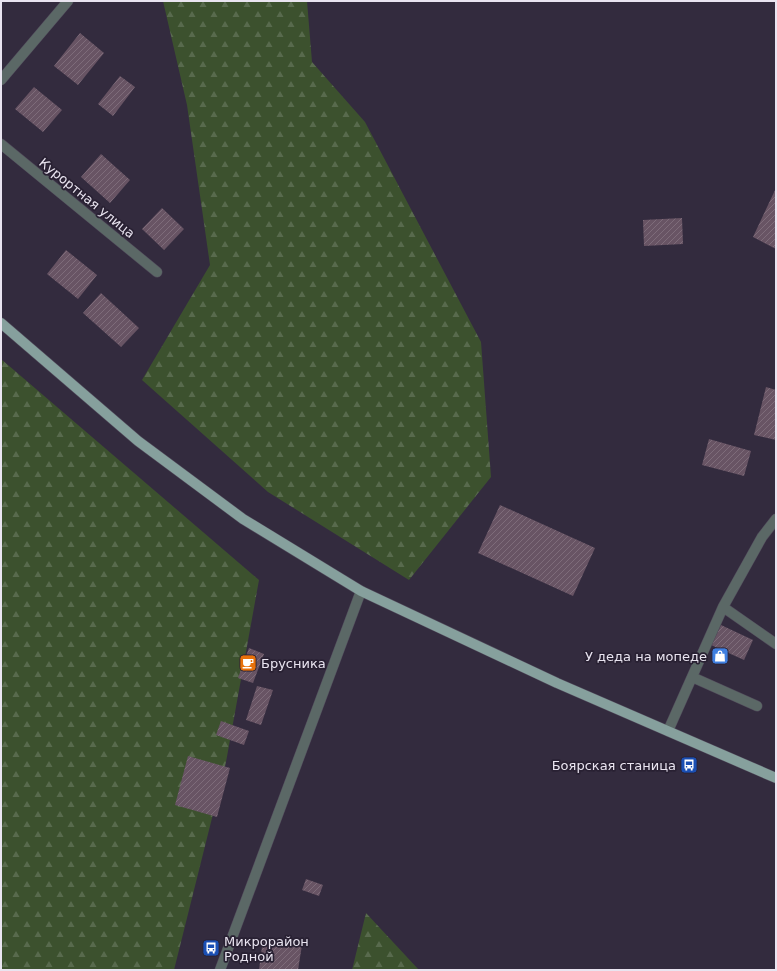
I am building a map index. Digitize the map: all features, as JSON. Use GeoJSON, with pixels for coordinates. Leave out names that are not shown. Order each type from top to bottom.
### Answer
{"type":"FeatureCollection","features":[{"type":"Feature","properties":{"kind":"main road"},"geometry":{"type":"LineString","coordinates":[[1,324],[138,441],[243,519],[361,591],[557,683],[776,778]]}},
{"type":"Feature","properties":{"kind":"street"},"geometry":{"type":"LineString","coordinates":[[1,80],[68,1]]}},
{"type":"Feature","properties":{"kind":"street","name":"Курортная улица"},"geometry":{"type":"LineString","coordinates":[[1,144],[157,272]]}},
{"type":"Feature","properties":{"kind":"street"},"geometry":{"type":"LineString","coordinates":[[668,731],[723,607],[762,538],[776,519]]}},
{"type":"Feature","properties":{"kind":"street"},"geometry":{"type":"LineString","coordinates":[[220,970],[361,591]]}},
{"type":"Feature","properties":{"kind":"street"},"geometry":{"type":"LineString","coordinates":[[723,607],[776,644]]}},
{"type":"Feature","properties":{"kind":"street"},"geometry":{"type":"LineString","coordinates":[[692,677],[757,706]]}},
{"type":"Feature","properties":{"kind":"street"},"geometry":{"type":"LineString","coordinates":[[217,970],[225,954]]}},
{"type":"Feature","properties":{"kind":"green space"},"geometry":{"type":"Polygon","coordinates":[[[163,1],[307,1],[312,62],[365,122],[481,342],[491,477],[409,580],[268,492],[142,380],[210,265],[187,105],[163,1]]]}},
{"type":"Feature","properties":{"kind":"green space"},"geometry":{"type":"Polygon","coordinates":[[[1,359],[259,580],[226,762],[174,970],[1,970],[1,359]]]}},
{"type":"Feature","properties":{"kind":"green space"},"geometry":{"type":"Polygon","coordinates":[[[366,913],[419,970],[352,970],[366,913]]]}},
{"type":"Feature","properties":{"kind":"building"},"geometry":{"type":"Polygon","coordinates":[[[80,33],[104,53],[78,85],[54,66],[80,33]]]}},
{"type":"Feature","properties":{"kind":"building"},"geometry":{"type":"Polygon","coordinates":[[[120,76],[135,87],[113,116],[98,104],[120,76]]]}},
{"type":"Feature","properties":{"kind":"building"},"geometry":{"type":"Polygon","coordinates":[[[34,87],[62,110],[43,132],[15,109],[34,87]]]}},
{"type":"Feature","properties":{"kind":"building"},"geometry":{"type":"Polygon","coordinates":[[[101,154],[130,180],[110,203],[81,177],[101,154]]]}},
{"type":"Feature","properties":{"kind":"building"},"geometry":{"type":"Polygon","coordinates":[[[776,188],[776,249],[753,237],[776,188]]]}},
{"type":"Feature","properties":{"kind":"building"},"geometry":{"type":"Polygon","coordinates":[[[162,208],[184,229],[164,250],[142,229],[162,208]]]}},
{"type":"Feature","properties":{"kind":"building"},"geometry":{"type":"Polygon","coordinates":[[[682,218],[683,244],[644,246],[643,220],[682,218]]]}},
{"type":"Feature","properties":{"kind":"building"},"geometry":{"type":"Polygon","coordinates":[[[66,250],[97,275],[78,299],[47,274],[66,250]]]}},
{"type":"Feature","properties":{"kind":"building"},"geometry":{"type":"Polygon","coordinates":[[[101,293],[139,328],[121,347],[83,313],[101,293]]]}},
{"type":"Feature","properties":{"kind":"building"},"geometry":{"type":"Polygon","coordinates":[[[766,387],[776,390],[776,440],[754,435],[766,387]]]}},
{"type":"Feature","properties":{"kind":"building"},"geometry":{"type":"Polygon","coordinates":[[[709,439],[751,451],[744,476],[702,465],[709,439]]]}},
{"type":"Feature","properties":{"kind":"building"},"geometry":{"type":"Polygon","coordinates":[[[500,505],[595,548],[573,596],[478,553],[500,505]]]}},
{"type":"Feature","properties":{"kind":"building"},"geometry":{"type":"Polygon","coordinates":[[[721,625],[753,640],[744,660],[711,645],[721,625]]]}},
{"type":"Feature","properties":{"kind":"building"},"geometry":{"type":"Polygon","coordinates":[[[249,648],[264,654],[253,683],[238,678],[249,648]]]}},
{"type":"Feature","properties":{"kind":"building"},"geometry":{"type":"Polygon","coordinates":[[[257,686],[273,690],[261,725],[246,720],[257,686]]]}},
{"type":"Feature","properties":{"kind":"building"},"geometry":{"type":"Polygon","coordinates":[[[221,721],[249,731],[244,745],[216,735],[221,721]]]}},
{"type":"Feature","properties":{"kind":"building"},"geometry":{"type":"Polygon","coordinates":[[[188,756],[230,768],[217,817],[175,805],[188,756]]]}},
{"type":"Feature","properties":{"kind":"building"},"geometry":{"type":"Polygon","coordinates":[[[306,879],[323,885],[319,896],[302,890],[306,879]]]}},
{"type":"Feature","properties":{"kind":"building"},"geometry":{"type":"Polygon","coordinates":[[[263,939],[302,945],[298,970],[259,970],[263,939]]]}},
{"type":"Feature","properties":{"kind":"place","name":"У деда на мопеде"},"geometry":{"type":"Point","coordinates":[720,656]}},
{"type":"Feature","properties":{"kind":"place","name":"Брусника"},"geometry":{"type":"Point","coordinates":[248,663]}},
{"type":"Feature","properties":{"kind":"place","name":"Боярская станица"},"geometry":{"type":"Point","coordinates":[689,765]}},
{"type":"Feature","properties":{"kind":"place","name":"Микрорайон Родной"},"geometry":{"type":"Point","coordinates":[211,948]}}]}
